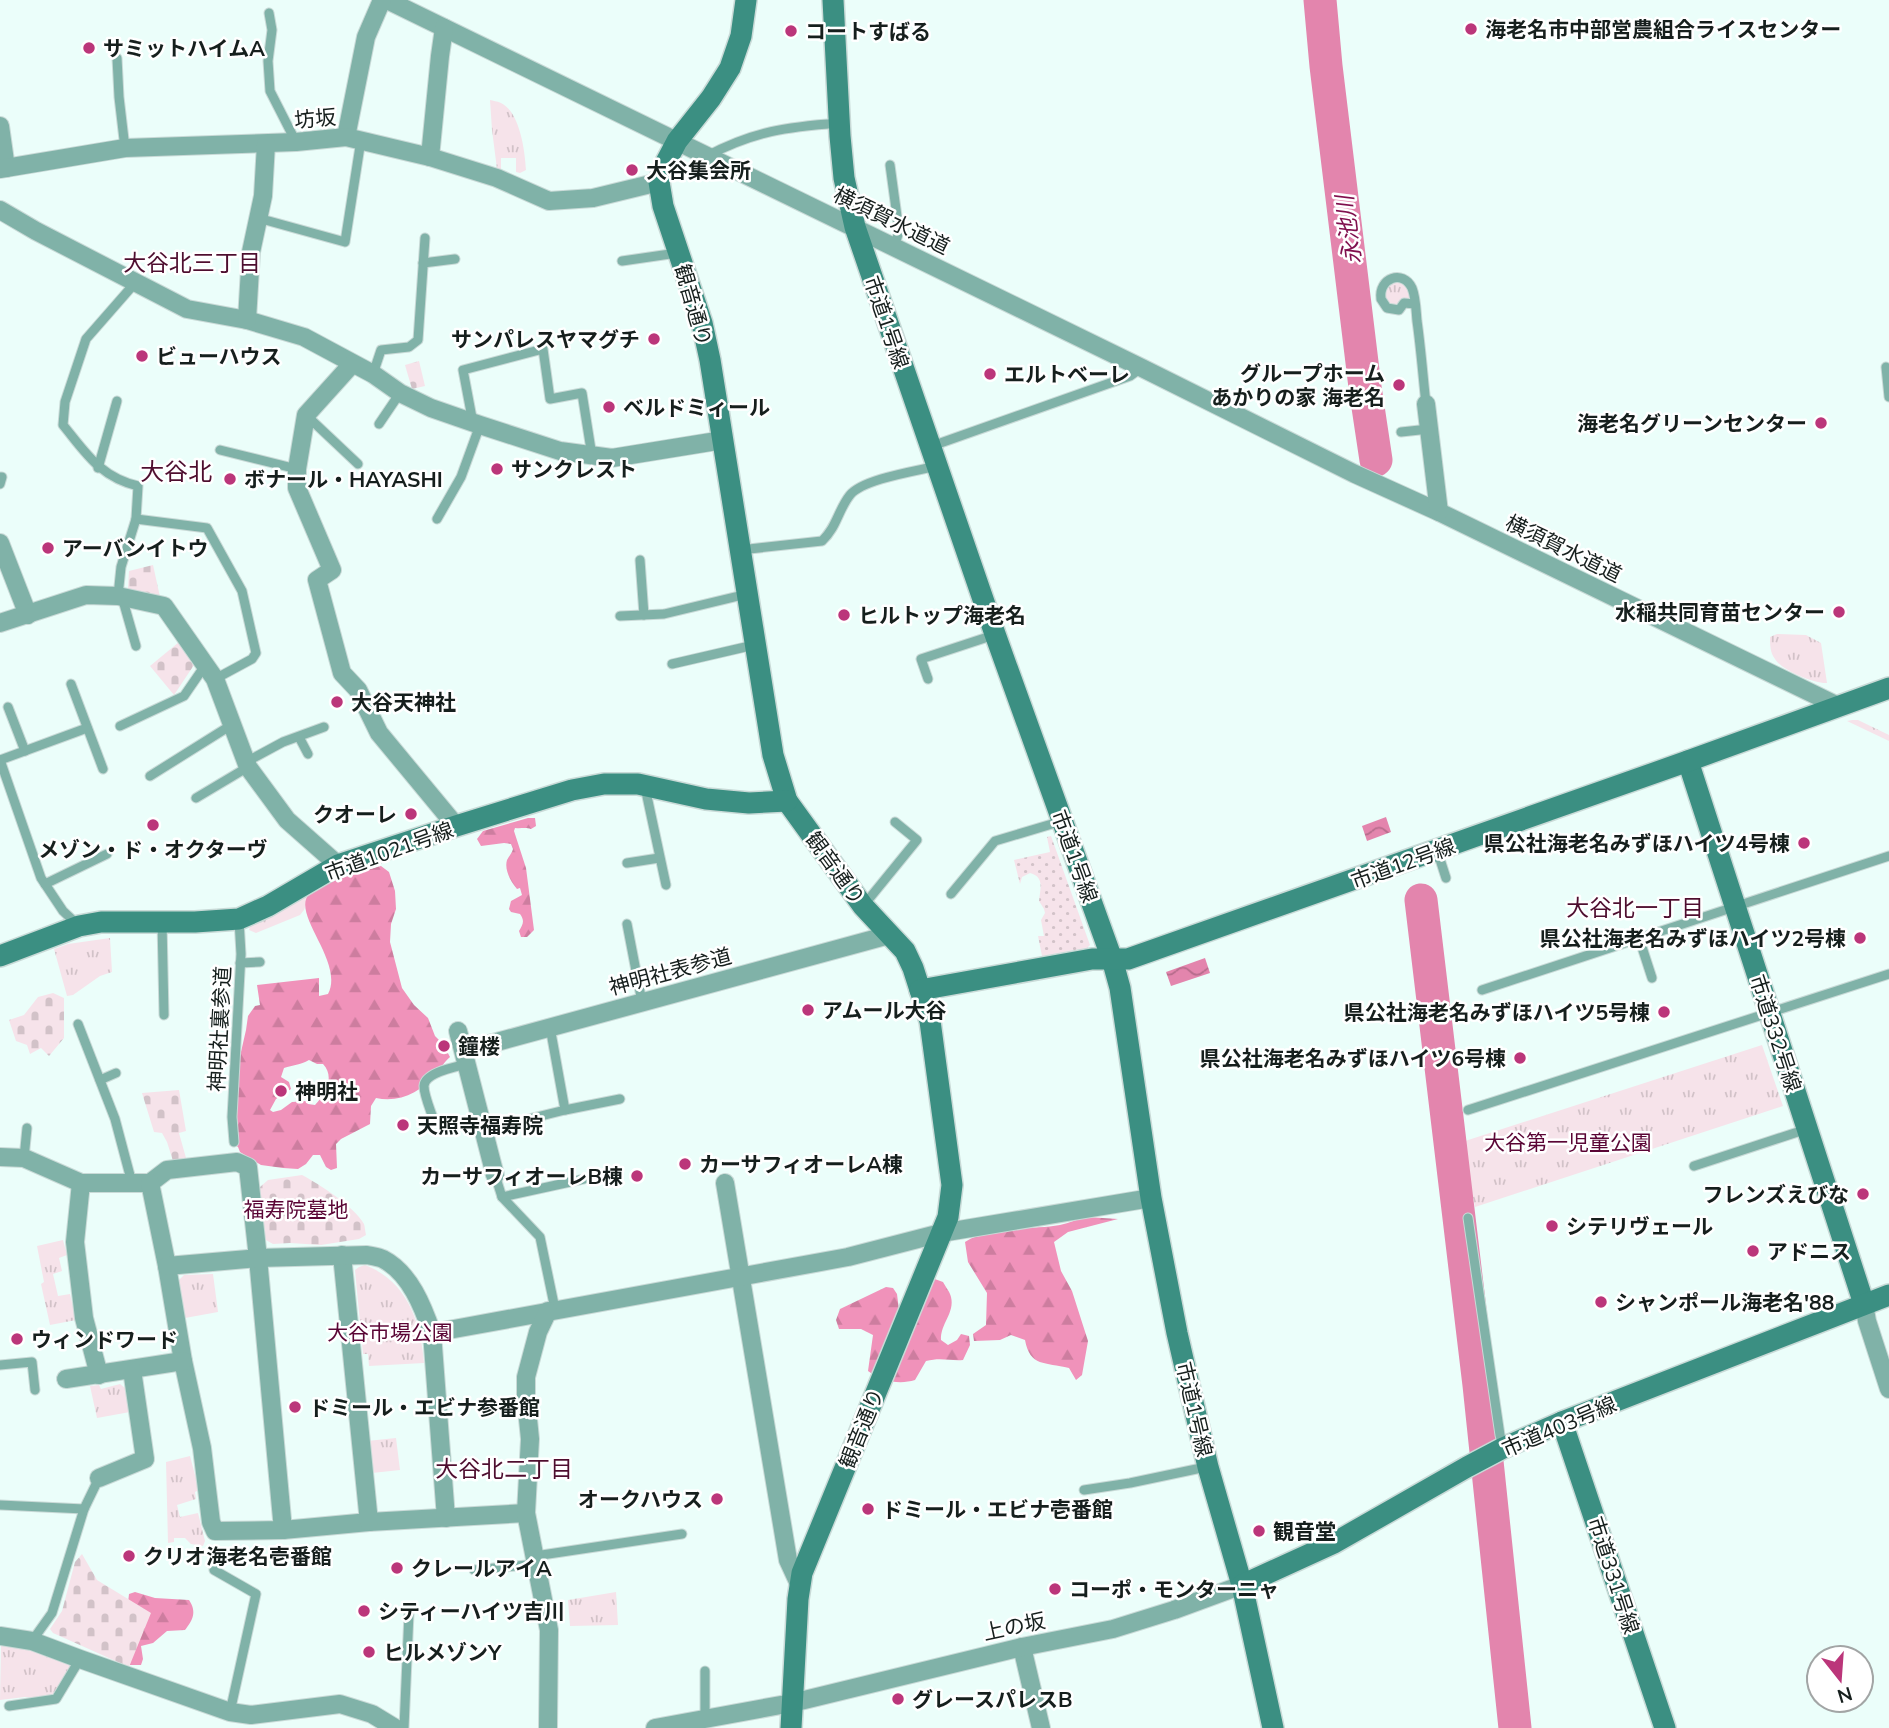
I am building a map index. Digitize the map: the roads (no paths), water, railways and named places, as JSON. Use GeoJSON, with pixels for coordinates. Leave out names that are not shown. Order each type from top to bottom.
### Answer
{"type":"FeatureCollection","features":[{"type":"Feature","properties":{"kind":"street","name":"横須賀水道道"},"geometry":{"type":"LineString","coordinates":[[384,0],[1838,706]]}},
{"type":"Feature","properties":{"kind":"street"},"geometry":{"type":"LineString","coordinates":[[353,139],[356,80],[366,37],[384,0]]}},
{"type":"Feature","properties":{"kind":"street"},"geometry":{"type":"LineString","coordinates":[[659,182],[677,141],[711,99],[730,68],[741,36],[746,0]]}},
{"type":"Feature","properties":{"kind":"street","name":"市道1号線"},"geometry":{"type":"LineString","coordinates":[[833,0],[844,178],[855,227],[995,634],[1112,959],[1120,988],[1151,1198],[1177,1333],[1208,1467],[1242,1585],[1273,1728]]}},
{"type":"Feature","properties":{"kind":"street"},"geometry":{"type":"LineString","coordinates":[[430,157],[444,28]]}},
{"type":"Feature","properties":{"kind":"street"},"geometry":{"type":"LineString","coordinates":[[0,126],[3,168]]}},
{"type":"Feature","properties":{"kind":"street","name":"坊坂"},"geometry":{"type":"LineString","coordinates":[[3,168],[125,148],[353,139],[430,157],[497,178],[549,201],[593,198],[659,182]]}},
{"type":"Feature","properties":{"kind":"street"},"geometry":{"type":"LineString","coordinates":[[247,320],[251,251],[263,196],[266,144]]}},
{"type":"Feature","properties":{"kind":"street","name":"観音通り"},"geometry":{"type":"LineString","coordinates":[[659,182],[663,205],[702,323],[710,360],[773,755],[787,801],[863,906],[905,951],[930,1021],[952,1185],[948,1217],[942,1233],[806,1560],[800,1586],[792,1728]]}},
{"type":"Feature","properties":{"kind":"street"},"geometry":{"type":"LineString","coordinates":[[0,210],[187,309],[247,320],[304,337],[431,408],[560,451],[612,458],[723,440]]}},
{"type":"Feature","properties":{"kind":"street"},"geometry":{"type":"LineString","coordinates":[[352,364],[306,415],[297,469],[297,488],[332,570],[317,580],[342,673],[358,690],[379,733],[456,826]]}},
{"type":"Feature","properties":{"kind":"street"},"geometry":{"type":"LineString","coordinates":[[1426,404],[1439,512]]}},
{"type":"Feature","properties":{"kind":"street"},"geometry":{"type":"LineString","coordinates":[[0,543],[28,615]]}},
{"type":"Feature","properties":{"kind":"street"},"geometry":{"type":"LineString","coordinates":[[0,623],[86,595],[120,597],[164,606],[211,672],[247,764],[287,820],[338,865]]}},
{"type":"Feature","properties":{"kind":"street","name":"市道12号線"},"geometry":{"type":"LineString","coordinates":[[920,990],[1092,959],[1128,959],[1889,688]]}},
{"type":"Feature","properties":{"kind":"street","name":"市道332号線"},"geometry":{"type":"LineString","coordinates":[[1688,761],[1864,1304]]}},
{"type":"Feature","properties":{"kind":"street","name":"市道1021号線"},"geometry":{"type":"LineString","coordinates":[[0,956],[79,926],[101,922],[239,919],[268,906],[338,865],[572,790],[604,784],[645,786],[717,800],[749,803],[787,801]]}},
{"type":"Feature","properties":{"kind":"street","name":"神明社表参道"},"geometry":{"type":"LineString","coordinates":[[465,1057],[550,1027],[889,935]]}},
{"type":"Feature","properties":{"kind":"street"},"geometry":{"type":"LineString","coordinates":[[458,1031],[495,1175]]}},
{"type":"Feature","properties":{"kind":"street"},"geometry":{"type":"LineString","coordinates":[[0,1157],[24,1158],[81,1183],[141,1183],[167,1170],[237,1162],[248,1167],[283,1530]]}},
{"type":"Feature","properties":{"kind":"street"},"geometry":{"type":"LineString","coordinates":[[81,1183],[75,1242],[84,1318],[99,1375]]}},
{"type":"Feature","properties":{"kind":"street"},"geometry":{"type":"LineString","coordinates":[[141,1183],[167,1266],[183,1361],[202,1448],[211,1522],[215,1531],[283,1530],[526,1513]]}},
{"type":"Feature","properties":{"kind":"street"},"geometry":{"type":"LineString","coordinates":[[725,1184],[788,1560],[800,1586]]}},
{"type":"Feature","properties":{"kind":"street"},"geometry":{"type":"LineString","coordinates":[[432,1333],[848,1257],[942,1233],[1151,1198]]}},
{"type":"Feature","properties":{"kind":"street"},"geometry":{"type":"LineString","coordinates":[[167,1266],[258,1258],[342,1255],[367,1255],[383,1259],[392,1266],[415,1292],[432,1333],[446,1518]]}},
{"type":"Feature","properties":{"kind":"street"},"geometry":{"type":"LineString","coordinates":[[342,1255],[369,1522]]}},
{"type":"Feature","properties":{"kind":"street","name":"市道403号線"},"geometry":{"type":"LineString","coordinates":[[1242,1585],[1334,1543],[1467,1467],[1562,1422],[1889,1295]]}},
{"type":"Feature","properties":{"kind":"street"},"geometry":{"type":"LineString","coordinates":[[1864,1304],[1889,1389]]}},
{"type":"Feature","properties":{"kind":"street"},"geometry":{"type":"LineString","coordinates":[[548,1728],[549,1630],[526,1513],[530,1438],[526,1377],[538,1332],[552,1310]]}},
{"type":"Feature","properties":{"kind":"street"},"geometry":{"type":"LineString","coordinates":[[66,1379],[183,1361]]}},
{"type":"Feature","properties":{"kind":"street"},"geometry":{"type":"LineString","coordinates":[[99,1478],[145,1459],[132,1370]]}},
{"type":"Feature","properties":{"kind":"street","name":"市道331号線"},"geometry":{"type":"LineString","coordinates":[[1562,1422],[1665,1728]]}},
{"type":"Feature","properties":{"kind":"street","name":"上の坂"},"geometry":{"type":"LineString","coordinates":[[655,1728],[792,1703],[1022,1647],[1113,1629],[1242,1585]]}},
{"type":"Feature","properties":{"kind":"street"},"geometry":{"type":"LineString","coordinates":[[0,1636],[32,1641],[230,1712],[251,1715],[340,1704],[372,1714],[396,1728]]}},
{"type":"Feature","properties":{"kind":"street"},"geometry":{"type":"LineString","coordinates":[[1022,1647],[1041,1728]]}},
{"type":"Feature","properties":{"kind":"lane"},"geometry":{"type":"LineString","coordinates":[[269,13],[272,30],[268,61],[270,91],[296,142]]}},
{"type":"Feature","properties":{"kind":"lane"},"geometry":{"type":"LineString","coordinates":[[117,58],[125,148]]}},
{"type":"Feature","properties":{"kind":"lane"},"geometry":{"type":"LineString","coordinates":[[707,156],[728,145],[765,132],[839,123]]}},
{"type":"Feature","properties":{"kind":"lane"},"geometry":{"type":"LineString","coordinates":[[258,218],[345,242],[353,139]]}},
{"type":"Feature","properties":{"kind":"lane"},"geometry":{"type":"LineString","coordinates":[[890,165],[899,231],[892,245]]}},
{"type":"Feature","properties":{"kind":"lane"},"geometry":{"type":"LineString","coordinates":[[373,374],[381,350],[409,347],[418,340],[425,238]]}},
{"type":"Feature","properties":{"kind":"lane"},"geometry":{"type":"LineString","coordinates":[[622,261],[679,253]]}},
{"type":"Feature","properties":{"kind":"lane"},"geometry":{"type":"LineString","coordinates":[[423,263],[455,259]]}},
{"type":"Feature","properties":{"kind":"lane"},"geometry":{"type":"LineString","coordinates":[[1415,304],[1404,303],[1399,310],[1387,308],[1381,299],[1382,287],[1390,279],[1396,278],[1403,279],[1411,286],[1415,304],[1426,404]]}},
{"type":"Feature","properties":{"kind":"lane"},"geometry":{"type":"LineString","coordinates":[[135,283],[86,339],[65,402],[63,425],[98,468],[124,483],[138,486],[136,519],[121,567],[120,597],[136,646]]}},
{"type":"Feature","properties":{"kind":"lane"},"geometry":{"type":"LineString","coordinates":[[437,519],[461,477],[476,424],[463,370],[543,349],[550,399],[582,393],[592,456]]}},
{"type":"Feature","properties":{"kind":"lane"},"geometry":{"type":"LineString","coordinates":[[1886,367],[1889,397]]}},
{"type":"Feature","properties":{"kind":"lane"},"geometry":{"type":"LineString","coordinates":[[740,550],[822,541],[830,534],[852,493],[934,456],[1130,376],[1142,368]]}},
{"type":"Feature","properties":{"kind":"lane"},"geometry":{"type":"LineString","coordinates":[[379,424],[400,393]]}},
{"type":"Feature","properties":{"kind":"lane"},"geometry":{"type":"LineString","coordinates":[[98,468],[117,401]]}},
{"type":"Feature","properties":{"kind":"lane"},"geometry":{"type":"LineString","coordinates":[[306,415],[358,464]]}},
{"type":"Feature","properties":{"kind":"lane"},"geometry":{"type":"LineString","coordinates":[[1401,432],[1429,429]]}},
{"type":"Feature","properties":{"kind":"lane"},"geometry":{"type":"LineString","coordinates":[[220,450],[297,469]]}},
{"type":"Feature","properties":{"kind":"lane"},"geometry":{"type":"LineString","coordinates":[[0,477],[0,484]]}},
{"type":"Feature","properties":{"kind":"lane"},"geometry":{"type":"LineString","coordinates":[[120,726],[184,696],[211,672],[252,659],[256,653],[242,591],[207,528],[136,519]]}},
{"type":"Feature","properties":{"kind":"lane"},"geometry":{"type":"LineString","coordinates":[[640,560],[644,615]]}},
{"type":"Feature","properties":{"kind":"lane"},"geometry":{"type":"LineString","coordinates":[[620,616],[664,614],[747,594]]}},
{"type":"Feature","properties":{"kind":"lane"},"geometry":{"type":"LineString","coordinates":[[928,679],[922,659],[995,634]]}},
{"type":"Feature","properties":{"kind":"lane"},"geometry":{"type":"LineString","coordinates":[[672,664],[754,645]]}},
{"type":"Feature","properties":{"kind":"lane"},"geometry":{"type":"LineString","coordinates":[[71,684],[103,769]]}},
{"type":"Feature","properties":{"kind":"lane"},"geometry":{"type":"LineString","coordinates":[[8,708],[25,751]]}},
{"type":"Feature","properties":{"kind":"lane"},"geometry":{"type":"LineString","coordinates":[[150,776],[233,724]]}},
{"type":"Feature","properties":{"kind":"lane"},"geometry":{"type":"LineString","coordinates":[[196,798],[283,743],[324,727]]}},
{"type":"Feature","properties":{"kind":"lane"},"geometry":{"type":"LineString","coordinates":[[79,926],[63,911],[41,878],[0,760],[87,728]]}},
{"type":"Feature","properties":{"kind":"lane"},"geometry":{"type":"LineString","coordinates":[[299,737],[308,754]]}},
{"type":"Feature","properties":{"kind":"lane"},"geometry":{"type":"LineString","coordinates":[[0,781],[9,788]]}},
{"type":"Feature","properties":{"kind":"lane"},"geometry":{"type":"LineString","coordinates":[[645,786],[666,885]]}},
{"type":"Feature","properties":{"kind":"lane"},"geometry":{"type":"LineString","coordinates":[[951,894],[995,841],[1062,821]]}},
{"type":"Feature","properties":{"kind":"lane"},"geometry":{"type":"LineString","coordinates":[[863,906],[917,840],[895,822]]}},
{"type":"Feature","properties":{"kind":"lane"},"geometry":{"type":"LineString","coordinates":[[1437,850],[1446,877]]}},
{"type":"Feature","properties":{"kind":"lane"},"geometry":{"type":"LineString","coordinates":[[45,884],[107,854]]}},
{"type":"Feature","properties":{"kind":"lane"},"geometry":{"type":"LineString","coordinates":[[1482,990],[1889,856]]}},
{"type":"Feature","properties":{"kind":"lane"},"geometry":{"type":"LineString","coordinates":[[626,863],[659,858]]}},
{"type":"Feature","properties":{"kind":"lane","name":"神明社裏参道"},"geometry":{"type":"LineString","coordinates":[[234,1142],[232,1117],[240,962],[239,919]]}},
{"type":"Feature","properties":{"kind":"lane"},"geometry":{"type":"LineString","coordinates":[[162,922],[164,1015]]}},
{"type":"Feature","properties":{"kind":"lane"},"geometry":{"type":"LineString","coordinates":[[627,924],[642,1002]]}},
{"type":"Feature","properties":{"kind":"lane"},"geometry":{"type":"LineString","coordinates":[[1639,939],[1652,978]]}},
{"type":"Feature","properties":{"kind":"lane"},"geometry":{"type":"LineString","coordinates":[[240,962],[260,962]]}},
{"type":"Feature","properties":{"kind":"lane"},"geometry":{"type":"LineString","coordinates":[[1468,1111],[1889,974]]}},
{"type":"Feature","properties":{"kind":"lane"},"geometry":{"type":"LineString","coordinates":[[78,1024],[141,1183]]}},
{"type":"Feature","properties":{"kind":"lane"},"geometry":{"type":"LineString","coordinates":[[550,1027],[565,1110]]}},
{"type":"Feature","properties":{"kind":"lane"},"geometry":{"type":"LineString","coordinates":[[433,1118],[424,1087],[426,1080],[465,1057]]}},
{"type":"Feature","properties":{"kind":"lane"},"geometry":{"type":"LineString","coordinates":[[100,1080],[116,1073]]}},
{"type":"Feature","properties":{"kind":"lane"},"geometry":{"type":"LineString","coordinates":[[484,1129],[620,1098]]}},
{"type":"Feature","properties":{"kind":"lane"},"geometry":{"type":"LineString","coordinates":[[24,1158],[27,1129]]}},
{"type":"Feature","properties":{"kind":"lane"},"geometry":{"type":"LineString","coordinates":[[1694,1166],[1807,1129]]}},
{"type":"Feature","properties":{"kind":"lane"},"geometry":{"type":"LineString","coordinates":[[495,1175],[502,1197],[540,1237],[552,1310]]}},
{"type":"Feature","properties":{"kind":"lane"},"geometry":{"type":"LineString","coordinates":[[502,1197],[584,1179]]}},
{"type":"Feature","properties":{"kind":"lane"},"geometry":{"type":"LineString","coordinates":[[1468,1218],[1500,1450]]}},
{"type":"Feature","properties":{"kind":"lane"},"geometry":{"type":"LineString","coordinates":[[0,1365],[32,1362],[35,1390]]}},
{"type":"Feature","properties":{"kind":"lane"},"geometry":{"type":"LineString","coordinates":[[1084,1490],[1208,1467]]}},
{"type":"Feature","properties":{"kind":"lane"},"geometry":{"type":"LineString","coordinates":[[32,1641],[52,1613],[84,1509],[99,1478]]}},
{"type":"Feature","properties":{"kind":"lane"},"geometry":{"type":"LineString","coordinates":[[0,1504],[84,1509]]}},
{"type":"Feature","properties":{"kind":"lane"},"geometry":{"type":"LineString","coordinates":[[474,1570],[682,1534]]}},
{"type":"Feature","properties":{"kind":"lane"},"geometry":{"type":"LineString","coordinates":[[214,1570],[256,1594],[230,1712]]}},
{"type":"Feature","properties":{"kind":"lane"},"geometry":{"type":"LineString","coordinates":[[404,1728],[409,1613]]}},
{"type":"Feature","properties":{"kind":"lane"},"geometry":{"type":"LineString","coordinates":[[9,1706],[56,1699],[80,1659]]}},
{"type":"Feature","properties":{"kind":"lane"},"geometry":{"type":"LineString","coordinates":[[705,1671],[705,1719]]}},
{"type":"Feature","properties":{"kind":"water"},"geometry":{"type":"Polygon","coordinates":[[[1386,817],[1391,832],[1367,841],[1362,826],[1386,817]]]}},
{"type":"Feature","properties":{"kind":"water"},"geometry":{"type":"Polygon","coordinates":[[[1205,958],[1210,973],[1171,986],[1166,972],[1205,958]]]}},
{"type":"Feature","properties":{"kind":"waterway","name":"永池川"},"geometry":{"type":"LineString","coordinates":[[1320,0],[1376,460]]}},
{"type":"Feature","properties":{"kind":"waterway"},"geometry":{"type":"LineString","coordinates":[[1421,900],[1479,1385],[1515,1728]]}},
{"type":"Feature","properties":{"kind":"place","name":"海老名市中部営農組合ライスセンター"},"geometry":{"type":"Point","coordinates":[1471,29]}},
{"type":"Feature","properties":{"kind":"place","name":"コートすばる"},"geometry":{"type":"Point","coordinates":[791,31]}},
{"type":"Feature","properties":{"kind":"place","name":"サミットハイムA"},"geometry":{"type":"Point","coordinates":[89,48]}},
{"type":"Feature","properties":{"kind":"place","name":"大谷集会所"},"geometry":{"type":"Point","coordinates":[632,170]}},
{"type":"Feature","properties":{"kind":"place","name":"サンパレスヤマグチ"},"geometry":{"type":"Point","coordinates":[654,339]}},
{"type":"Feature","properties":{"kind":"place","name":"ビューハウス"},"geometry":{"type":"Point","coordinates":[142,356]}},
{"type":"Feature","properties":{"kind":"place","name":"エルトベーレ"},"geometry":{"type":"Point","coordinates":[990,374]}},
{"type":"Feature","properties":{"kind":"place","name":"グループホーム あかりの家 海老名"},"geometry":{"type":"Point","coordinates":[1399,385]}},
{"type":"Feature","properties":{"kind":"place","name":"ベルドミィール"},"geometry":{"type":"Point","coordinates":[609,407]}},
{"type":"Feature","properties":{"kind":"place","name":"海老名グリーンセンター"},"geometry":{"type":"Point","coordinates":[1821,423]}},
{"type":"Feature","properties":{"kind":"place","name":"サンクレスト"},"geometry":{"type":"Point","coordinates":[497,469]}},
{"type":"Feature","properties":{"kind":"place","name":"ボナール・HAYASHI"},"geometry":{"type":"Point","coordinates":[230,479]}},
{"type":"Feature","properties":{"kind":"place","name":"アーバンイトウ"},"geometry":{"type":"Point","coordinates":[48,548]}},
{"type":"Feature","properties":{"kind":"place","name":"水稲共同育苗センター"},"geometry":{"type":"Point","coordinates":[1839,612]}},
{"type":"Feature","properties":{"kind":"place","name":"ヒルトップ海老名"},"geometry":{"type":"Point","coordinates":[844,615]}},
{"type":"Feature","properties":{"kind":"place","name":"大谷天神社"},"geometry":{"type":"Point","coordinates":[337,702]}},
{"type":"Feature","properties":{"kind":"place","name":"クオーレ"},"geometry":{"type":"Point","coordinates":[411,814]}},
{"type":"Feature","properties":{"kind":"place","name":"メゾン・ド・オクターヴ"},"geometry":{"type":"Point","coordinates":[153,825]}},
{"type":"Feature","properties":{"kind":"place","name":"県公社海老名みずほハイツ4号棟"},"geometry":{"type":"Point","coordinates":[1804,843]}},
{"type":"Feature","properties":{"kind":"place","name":"県公社海老名みずほハイツ2号棟"},"geometry":{"type":"Point","coordinates":[1860,938]}},
{"type":"Feature","properties":{"kind":"place","name":"アムール大谷"},"geometry":{"type":"Point","coordinates":[808,1010]}},
{"type":"Feature","properties":{"kind":"place","name":"県公社海老名みずほハイツ5号棟"},"geometry":{"type":"Point","coordinates":[1664,1012]}},
{"type":"Feature","properties":{"kind":"place","name":"鐘楼"},"geometry":{"type":"Point","coordinates":[444,1046]}},
{"type":"Feature","properties":{"kind":"place","name":"県公社海老名みずほハイツ6号棟"},"geometry":{"type":"Point","coordinates":[1520,1058]}},
{"type":"Feature","properties":{"kind":"place","name":"神明社"},"geometry":{"type":"Point","coordinates":[281,1091]}},
{"type":"Feature","properties":{"kind":"place","name":"天照寺福寿院"},"geometry":{"type":"Point","coordinates":[403,1125]}},
{"type":"Feature","properties":{"kind":"place","name":"カーサフィオーレA棟"},"geometry":{"type":"Point","coordinates":[685,1164]}},
{"type":"Feature","properties":{"kind":"place","name":"カーサフィオーレB棟"},"geometry":{"type":"Point","coordinates":[637,1176]}},
{"type":"Feature","properties":{"kind":"place","name":"フレンズえびな"},"geometry":{"type":"Point","coordinates":[1863,1194]}},
{"type":"Feature","properties":{"kind":"place","name":"シテリヴェール"},"geometry":{"type":"Point","coordinates":[1552,1226]}},
{"type":"Feature","properties":{"kind":"place","name":"アドニス"},"geometry":{"type":"Point","coordinates":[1753,1251]}},
{"type":"Feature","properties":{"kind":"place","name":"シャンポール海老名'88"},"geometry":{"type":"Point","coordinates":[1601,1302]}},
{"type":"Feature","properties":{"kind":"place","name":"ウィンドワード"},"geometry":{"type":"Point","coordinates":[17,1339]}},
{"type":"Feature","properties":{"kind":"place","name":"ドミール・エビナ参番館"},"geometry":{"type":"Point","coordinates":[295,1407]}},
{"type":"Feature","properties":{"kind":"place","name":"オークハウス"},"geometry":{"type":"Point","coordinates":[717,1499]}},
{"type":"Feature","properties":{"kind":"place","name":"ドミール・エビナ壱番館"},"geometry":{"type":"Point","coordinates":[868,1509]}},
{"type":"Feature","properties":{"kind":"place","name":"観音堂"},"geometry":{"type":"Point","coordinates":[1259,1531]}},
{"type":"Feature","properties":{"kind":"place","name":"クリオ海老名壱番館"},"geometry":{"type":"Point","coordinates":[129,1556]}},
{"type":"Feature","properties":{"kind":"place","name":"クレールアイA"},"geometry":{"type":"Point","coordinates":[397,1568]}},
{"type":"Feature","properties":{"kind":"place","name":"コーポ・モンターニャ"},"geometry":{"type":"Point","coordinates":[1055,1589]}},
{"type":"Feature","properties":{"kind":"place","name":"シティーハイツ吉川"},"geometry":{"type":"Point","coordinates":[364,1611]}},
{"type":"Feature","properties":{"kind":"place","name":"ヒルメゾンY"},"geometry":{"type":"Point","coordinates":[369,1652]}},
{"type":"Feature","properties":{"kind":"place","name":"グレースパレスB"},"geometry":{"type":"Point","coordinates":[898,1699]}},
{"type":"Feature","properties":{"kind":"district","name":"大谷北三丁目"},"geometry":{"type":"Point","coordinates":[192,262]}},
{"type":"Feature","properties":{"kind":"district","name":"大谷北"},"geometry":{"type":"Point","coordinates":[176,471]}},
{"type":"Feature","properties":{"kind":"district","name":"大谷北一丁目"},"geometry":{"type":"Point","coordinates":[1635,907]}},
{"type":"Feature","properties":{"kind":"district","name":"大谷北二丁目"},"geometry":{"type":"Point","coordinates":[504,1468]}},
{"type":"Feature","properties":{"kind":"park label","name":"大谷第一児童公園"},"geometry":{"type":"Point","coordinates":[1568,1142]}},
{"type":"Feature","properties":{"kind":"park label","name":"福寿院墓地"},"geometry":{"type":"Point","coordinates":[296,1209]}},
{"type":"Feature","properties":{"kind":"park label","name":"大谷市場公園"},"geometry":{"type":"Point","coordinates":[390,1332]}}]}
